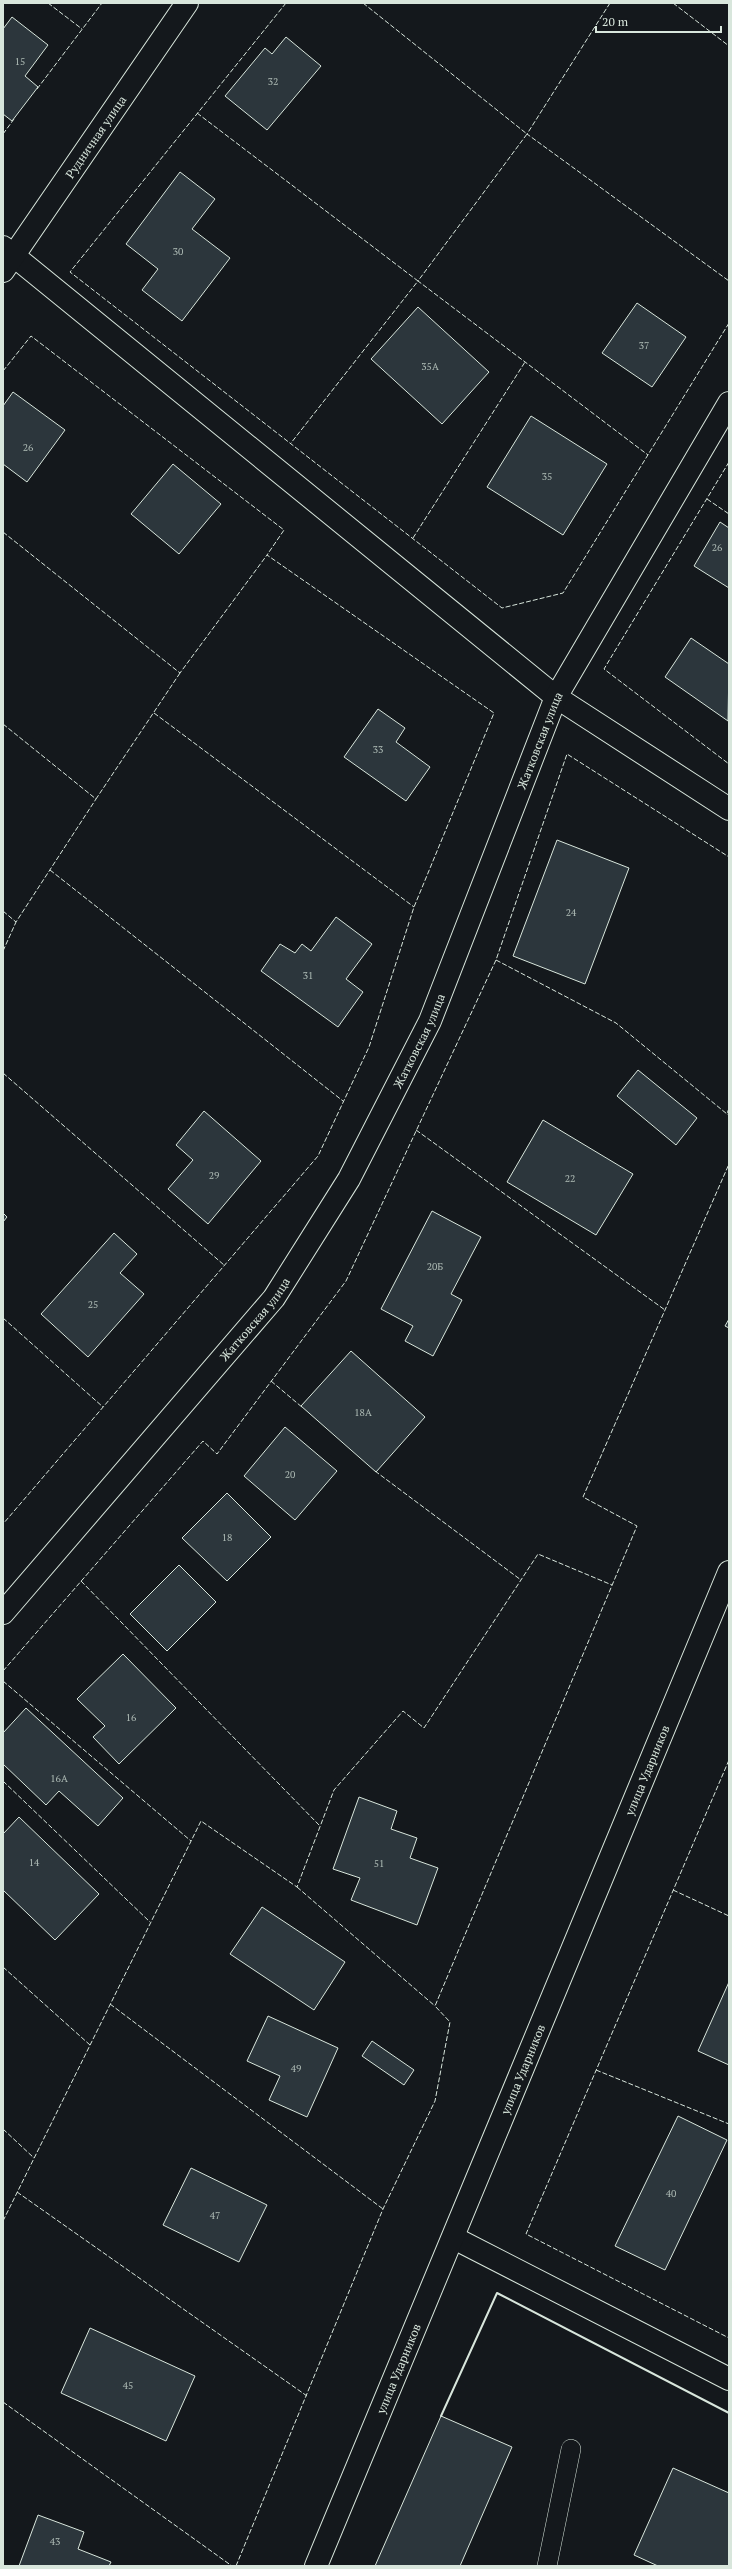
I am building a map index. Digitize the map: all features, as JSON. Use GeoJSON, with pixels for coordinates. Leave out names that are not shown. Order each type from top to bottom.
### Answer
{"type":"FeatureCollection","features":[{"type":"Feature","properties":{"kind":"street","name":"Рудничная улица"},"geometry":{"type":"LineString","coordinates":[[7,258],[187,3]]}},
{"type":"Feature","properties":{"kind":"street"},"geometry":{"type":"LineString","coordinates":[[7,258],[556,696],[729,809]]}},
{"type":"Feature","properties":{"kind":"street","name":"Жатковская улица"},"geometry":{"type":"LineString","coordinates":[[3,1613],[274,1298],[349,1179],[430,1021],[556,696],[729,403]]}},
{"type":"Feature","properties":{"kind":"street","name":"улица Ударников"},"geometry":{"type":"LineString","coordinates":[[316,2566],[454,2238],[729,1572]]}},
{"type":"Feature","properties":{"kind":"street"},"geometry":{"type":"LineString","coordinates":[[454,2238],[729,2379]]}},
{"type":"Feature","properties":{"kind":"lane"},"geometry":{"type":"LineString","coordinates":[[547,2566],[571,2449]]}},
{"type":"Feature","properties":{"kind":"building"},"geometry":{"type":"Polygon","coordinates":[[[12,17],[48,45],[25,76],[38,87],[12,121],[3,114],[3,29],[12,17]]]}},
{"type":"Feature","properties":{"kind":"building"},"geometry":{"type":"Polygon","coordinates":[[[286,37],[321,66],[267,130],[225,96],[265,48],[272,54],[286,37]]]}},
{"type":"Feature","properties":{"kind":"building"},"geometry":{"type":"Polygon","coordinates":[[[180,172],[215,199],[192,229],[230,258],[182,321],[142,290],[158,269],[126,244],[180,172]]]}},
{"type":"Feature","properties":{"kind":"building"},"geometry":{"type":"Polygon","coordinates":[[[637,303],[686,337],[652,387],[602,353],[637,303]]]}},
{"type":"Feature","properties":{"kind":"building"},"geometry":{"type":"Polygon","coordinates":[[[418,307],[489,372],[442,424],[371,359],[418,307]]]}},
{"type":"Feature","properties":{"kind":"building"},"geometry":{"type":"Polygon","coordinates":[[[13,392],[65,430],[27,482],[3,464],[3,406],[13,392]]]}},
{"type":"Feature","properties":{"kind":"building"},"geometry":{"type":"Polygon","coordinates":[[[531,416],[607,464],[563,535],[487,487],[531,416]]]}},
{"type":"Feature","properties":{"kind":"building"},"geometry":{"type":"Polygon","coordinates":[[[173,464],[221,504],[179,554],[131,514],[173,464]]]}},
{"type":"Feature","properties":{"kind":"building"},"geometry":{"type":"Polygon","coordinates":[[[720,522],[729,528],[729,588],[694,566],[720,522]]]}},
{"type":"Feature","properties":{"kind":"building"},"geometry":{"type":"Polygon","coordinates":[[[691,638],[729,664],[728,721],[665,677],[691,638]]]}},
{"type":"Feature","properties":{"kind":"building"},"geometry":{"type":"Polygon","coordinates":[[[378,709],[405,728],[396,742],[430,767],[406,801],[344,757],[378,709]]]}},
{"type":"Feature","properties":{"kind":"building"},"geometry":{"type":"Polygon","coordinates":[[[557,840],[629,868],[585,984],[513,956],[557,840]]]}},
{"type":"Feature","properties":{"kind":"building"},"geometry":{"type":"Polygon","coordinates":[[[336,917],[372,944],[346,979],[363,992],[338,1027],[261,971],[280,944],[295,953],[302,944],[311,951],[336,917]]]}},
{"type":"Feature","properties":{"kind":"building"},"geometry":{"type":"Polygon","coordinates":[[[638,1070],[697,1118],[676,1145],[617,1096],[638,1070]]]}},
{"type":"Feature","properties":{"kind":"building"},"geometry":{"type":"Polygon","coordinates":[[[204,1111],[261,1161],[208,1224],[168,1189],[193,1160],[176,1145],[204,1111]]]}},
{"type":"Feature","properties":{"kind":"building"},"geometry":{"type":"Polygon","coordinates":[[[543,1120],[633,1174],[596,1235],[507,1182],[543,1120]]]}},
{"type":"Feature","properties":{"kind":"building"},"geometry":{"type":"Polygon","coordinates":[[[432,1211],[481,1237],[451,1294],[462,1300],[433,1356],[405,1341],[413,1326],[381,1309],[432,1211]]]}},
{"type":"Feature","properties":{"kind":"building"},"geometry":{"type":"Polygon","coordinates":[[[3,1213],[7,1217],[3,1222],[3,1213]]]}},
{"type":"Feature","properties":{"kind":"building"},"geometry":{"type":"Polygon","coordinates":[[[114,1233],[137,1254],[120,1273],[144,1294],[88,1357],[41,1314],[114,1233]]]}},
{"type":"Feature","properties":{"kind":"building"},"geometry":{"type":"Polygon","coordinates":[[[729,1319],[729,1328],[725,1326],[729,1319]]]}},
{"type":"Feature","properties":{"kind":"building"},"geometry":{"type":"Polygon","coordinates":[[[351,1351],[425,1417],[376,1472],[301,1406],[351,1351]]]}},
{"type":"Feature","properties":{"kind":"building"},"geometry":{"type":"Polygon","coordinates":[[[285,1427],[337,1471],[295,1520],[244,1476],[285,1427]]]}},
{"type":"Feature","properties":{"kind":"building"},"geometry":{"type":"Polygon","coordinates":[[[227,1493],[271,1537],[227,1581],[182,1538],[227,1493]]]}},
{"type":"Feature","properties":{"kind":"building"},"geometry":{"type":"Polygon","coordinates":[[[179,1565],[216,1602],[167,1651],[130,1614],[179,1565]]]}},
{"type":"Feature","properties":{"kind":"building"},"geometry":{"type":"Polygon","coordinates":[[[123,1654],[176,1708],[119,1764],[93,1737],[105,1726],[77,1699],[123,1654]]]}},
{"type":"Feature","properties":{"kind":"building"},"geometry":{"type":"Polygon","coordinates":[[[26,1708],[123,1798],[98,1826],[59,1791],[46,1805],[3,1764],[3,1733],[26,1708]]]}},
{"type":"Feature","properties":{"kind":"building"},"geometry":{"type":"Polygon","coordinates":[[[359,1797],[397,1811],[391,1829],[417,1838],[410,1858],[438,1868],[417,1925],[351,1900],[360,1878],[333,1869],[359,1797]]]}},
{"type":"Feature","properties":{"kind":"building"},"geometry":{"type":"Polygon","coordinates":[[[19,1817],[99,1894],[55,1940],[3,1890],[3,1834],[19,1817]]]}},
{"type":"Feature","properties":{"kind":"building"},"geometry":{"type":"Polygon","coordinates":[[[262,1907],[345,1962],[314,2010],[230,1954],[262,1907]]]}},
{"type":"Feature","properties":{"kind":"building"},"geometry":{"type":"Polygon","coordinates":[[[729,1982],[729,2065],[698,2051],[729,1982]]]}},
{"type":"Feature","properties":{"kind":"building"},"geometry":{"type":"Polygon","coordinates":[[[268,2016],[338,2048],[307,2117],[269,2100],[280,2076],[247,2061],[268,2016]]]}},
{"type":"Feature","properties":{"kind":"building"},"geometry":{"type":"Polygon","coordinates":[[[372,2041],[414,2070],[404,2085],[362,2056],[372,2041]]]}},
{"type":"Feature","properties":{"kind":"building"},"geometry":{"type":"Polygon","coordinates":[[[678,2116],[727,2140],[665,2270],[615,2246],[678,2116]]]}},
{"type":"Feature","properties":{"kind":"building"},"geometry":{"type":"Polygon","coordinates":[[[191,2168],[267,2205],[239,2262],[163,2225],[191,2168]]]}},
{"type":"Feature","properties":{"kind":"building"},"geometry":{"type":"Polygon","coordinates":[[[90,2328],[195,2376],[166,2441],[61,2393],[90,2328]]]}},
{"type":"Feature","properties":{"kind":"building"},"geometry":{"type":"Polygon","coordinates":[[[441,2416],[512,2447],[460,2566],[375,2566],[441,2416]]]}},
{"type":"Feature","properties":{"kind":"building"},"geometry":{"type":"Polygon","coordinates":[[[673,2468],[729,2493],[729,2566],[658,2566],[634,2555],[673,2468]]]}},
{"type":"Feature","properties":{"kind":"building"},"geometry":{"type":"Polygon","coordinates":[[[38,2515],[84,2532],[78,2549],[111,2562],[109,2566],[19,2566],[38,2515]]]}},
{"type":"Feature","properties":{"kind":"fence"},"geometry":{"type":"LineString","coordinates":[[48,3],[82,29]]}},
{"type":"Feature","properties":{"kind":"fence"},"geometry":{"type":"LineString","coordinates":[[37,89],[102,3]]}},
{"type":"Feature","properties":{"kind":"fence"},"geometry":{"type":"LineString","coordinates":[[286,3],[70,272],[502,608],[563,593],[729,323]]}},
{"type":"Feature","properties":{"kind":"fence"},"geometry":{"type":"LineString","coordinates":[[363,3],[527,134],[418,281],[648,455]]}},
{"type":"Feature","properties":{"kind":"fence"},"geometry":{"type":"LineString","coordinates":[[610,3],[527,134],[729,281]]}},
{"type":"Feature","properties":{"kind":"fence"},"geometry":{"type":"LineString","coordinates":[[673,3],[729,46]]}},
{"type":"Feature","properties":{"kind":"fence"},"geometry":{"type":"LineString","coordinates":[[197,113],[418,281],[291,443]]}},
{"type":"Feature","properties":{"kind":"fence"},"geometry":{"type":"LineString","coordinates":[[3,134],[14,119]]}},
{"type":"Feature","properties":{"kind":"fence"},"geometry":{"type":"LineString","coordinates":[[3,371],[31,336],[284,530],[267,555],[494,713],[414,907],[369,1047],[318,1156],[3,1524]]}},
{"type":"Feature","properties":{"kind":"fence"},"geometry":{"type":"LineString","coordinates":[[413,538],[525,362]]}},
{"type":"Feature","properties":{"kind":"fence"},"geometry":{"type":"LineString","coordinates":[[729,462],[604,669],[729,764]]}},
{"type":"Feature","properties":{"kind":"fence"},"geometry":{"type":"LineString","coordinates":[[707,499],[729,514]]}},
{"type":"Feature","properties":{"kind":"fence"},"geometry":{"type":"LineString","coordinates":[[3,532],[180,673],[267,555]]}},
{"type":"Feature","properties":{"kind":"fence"},"geometry":{"type":"LineString","coordinates":[[3,724],[96,799],[180,673]]}},
{"type":"Feature","properties":{"kind":"fence"},"geometry":{"type":"LineString","coordinates":[[154,713],[414,907]]}},
{"type":"Feature","properties":{"kind":"fence"},"geometry":{"type":"LineString","coordinates":[[3,1671],[203,1441],[217,1454],[346,1281],[496,960],[567,754],[729,857]]}},
{"type":"Feature","properties":{"kind":"fence"},"geometry":{"type":"LineString","coordinates":[[3,911],[16,922],[96,799]]}},
{"type":"Feature","properties":{"kind":"fence"},"geometry":{"type":"LineString","coordinates":[[50,870],[343,1101]]}},
{"type":"Feature","properties":{"kind":"fence"},"geometry":{"type":"LineString","coordinates":[[3,951],[16,922]]}},
{"type":"Feature","properties":{"kind":"fence"},"geometry":{"type":"LineString","coordinates":[[496,960],[616,1023],[727,1114]]}},
{"type":"Feature","properties":{"kind":"fence"},"geometry":{"type":"LineString","coordinates":[[3,1073],[224,1265]]}},
{"type":"Feature","properties":{"kind":"fence"},"geometry":{"type":"LineString","coordinates":[[729,1108],[727,1114],[729,1115]]}},
{"type":"Feature","properties":{"kind":"fence"},"geometry":{"type":"LineString","coordinates":[[416,1130],[665,1310]]}},
{"type":"Feature","properties":{"kind":"fence"},"geometry":{"type":"LineString","coordinates":[[236,2566],[383,2209],[435,2101],[450,2022],[435,2006],[637,1526],[583,1497],[729,1164]]}},
{"type":"Feature","properties":{"kind":"fence"},"geometry":{"type":"LineString","coordinates":[[3,1318],[103,1407]]}},
{"type":"Feature","properties":{"kind":"fence"},"geometry":{"type":"LineString","coordinates":[[271,1381],[303,1408]]}},
{"type":"Feature","properties":{"kind":"fence"},"geometry":{"type":"LineString","coordinates":[[375,1471],[521,1580]]}},
{"type":"Feature","properties":{"kind":"fence"},"geometry":{"type":"LineString","coordinates":[[3,2221],[201,1821],[297,1887],[334,1790],[403,1711],[424,1728],[538,1554],[612,1585]]}},
{"type":"Feature","properties":{"kind":"fence"},"geometry":{"type":"LineString","coordinates":[[81,1581],[320,1826]]}},
{"type":"Feature","properties":{"kind":"fence"},"geometry":{"type":"LineString","coordinates":[[3,1681],[191,1841]]}},
{"type":"Feature","properties":{"kind":"fence"},"geometry":{"type":"LineString","coordinates":[[729,1760],[526,2234],[729,2338]]}},
{"type":"Feature","properties":{"kind":"fence"},"geometry":{"type":"LineString","coordinates":[[3,1781],[150,1922]]}},
{"type":"Feature","properties":{"kind":"fence"},"geometry":{"type":"LineString","coordinates":[[297,1887],[435,2006]]}},
{"type":"Feature","properties":{"kind":"fence"},"geometry":{"type":"LineString","coordinates":[[673,1890],[729,1916]]}},
{"type":"Feature","properties":{"kind":"fence"},"geometry":{"type":"LineString","coordinates":[[3,1967],[90,2045]]}},
{"type":"Feature","properties":{"kind":"fence"},"geometry":{"type":"LineString","coordinates":[[110,2004],[383,2209]]}},
{"type":"Feature","properties":{"kind":"fence"},"geometry":{"type":"LineString","coordinates":[[596,2070],[729,2124]]}},
{"type":"Feature","properties":{"kind":"fence"},"geometry":{"type":"LineString","coordinates":[[3,2129],[34,2158]]}},
{"type":"Feature","properties":{"kind":"fence"},"geometry":{"type":"LineString","coordinates":[[17,2192],[307,2396]]}},
{"type":"Feature","properties":{"kind":"fence"},"geometry":{"type":"LineString","coordinates":[[3,2402],[232,2566]]}},
{"type":"Feature","properties":{"kind":"wall"},"geometry":{"type":"LineString","coordinates":[[441,2416],[497,2293],[729,2413]]}}]}
